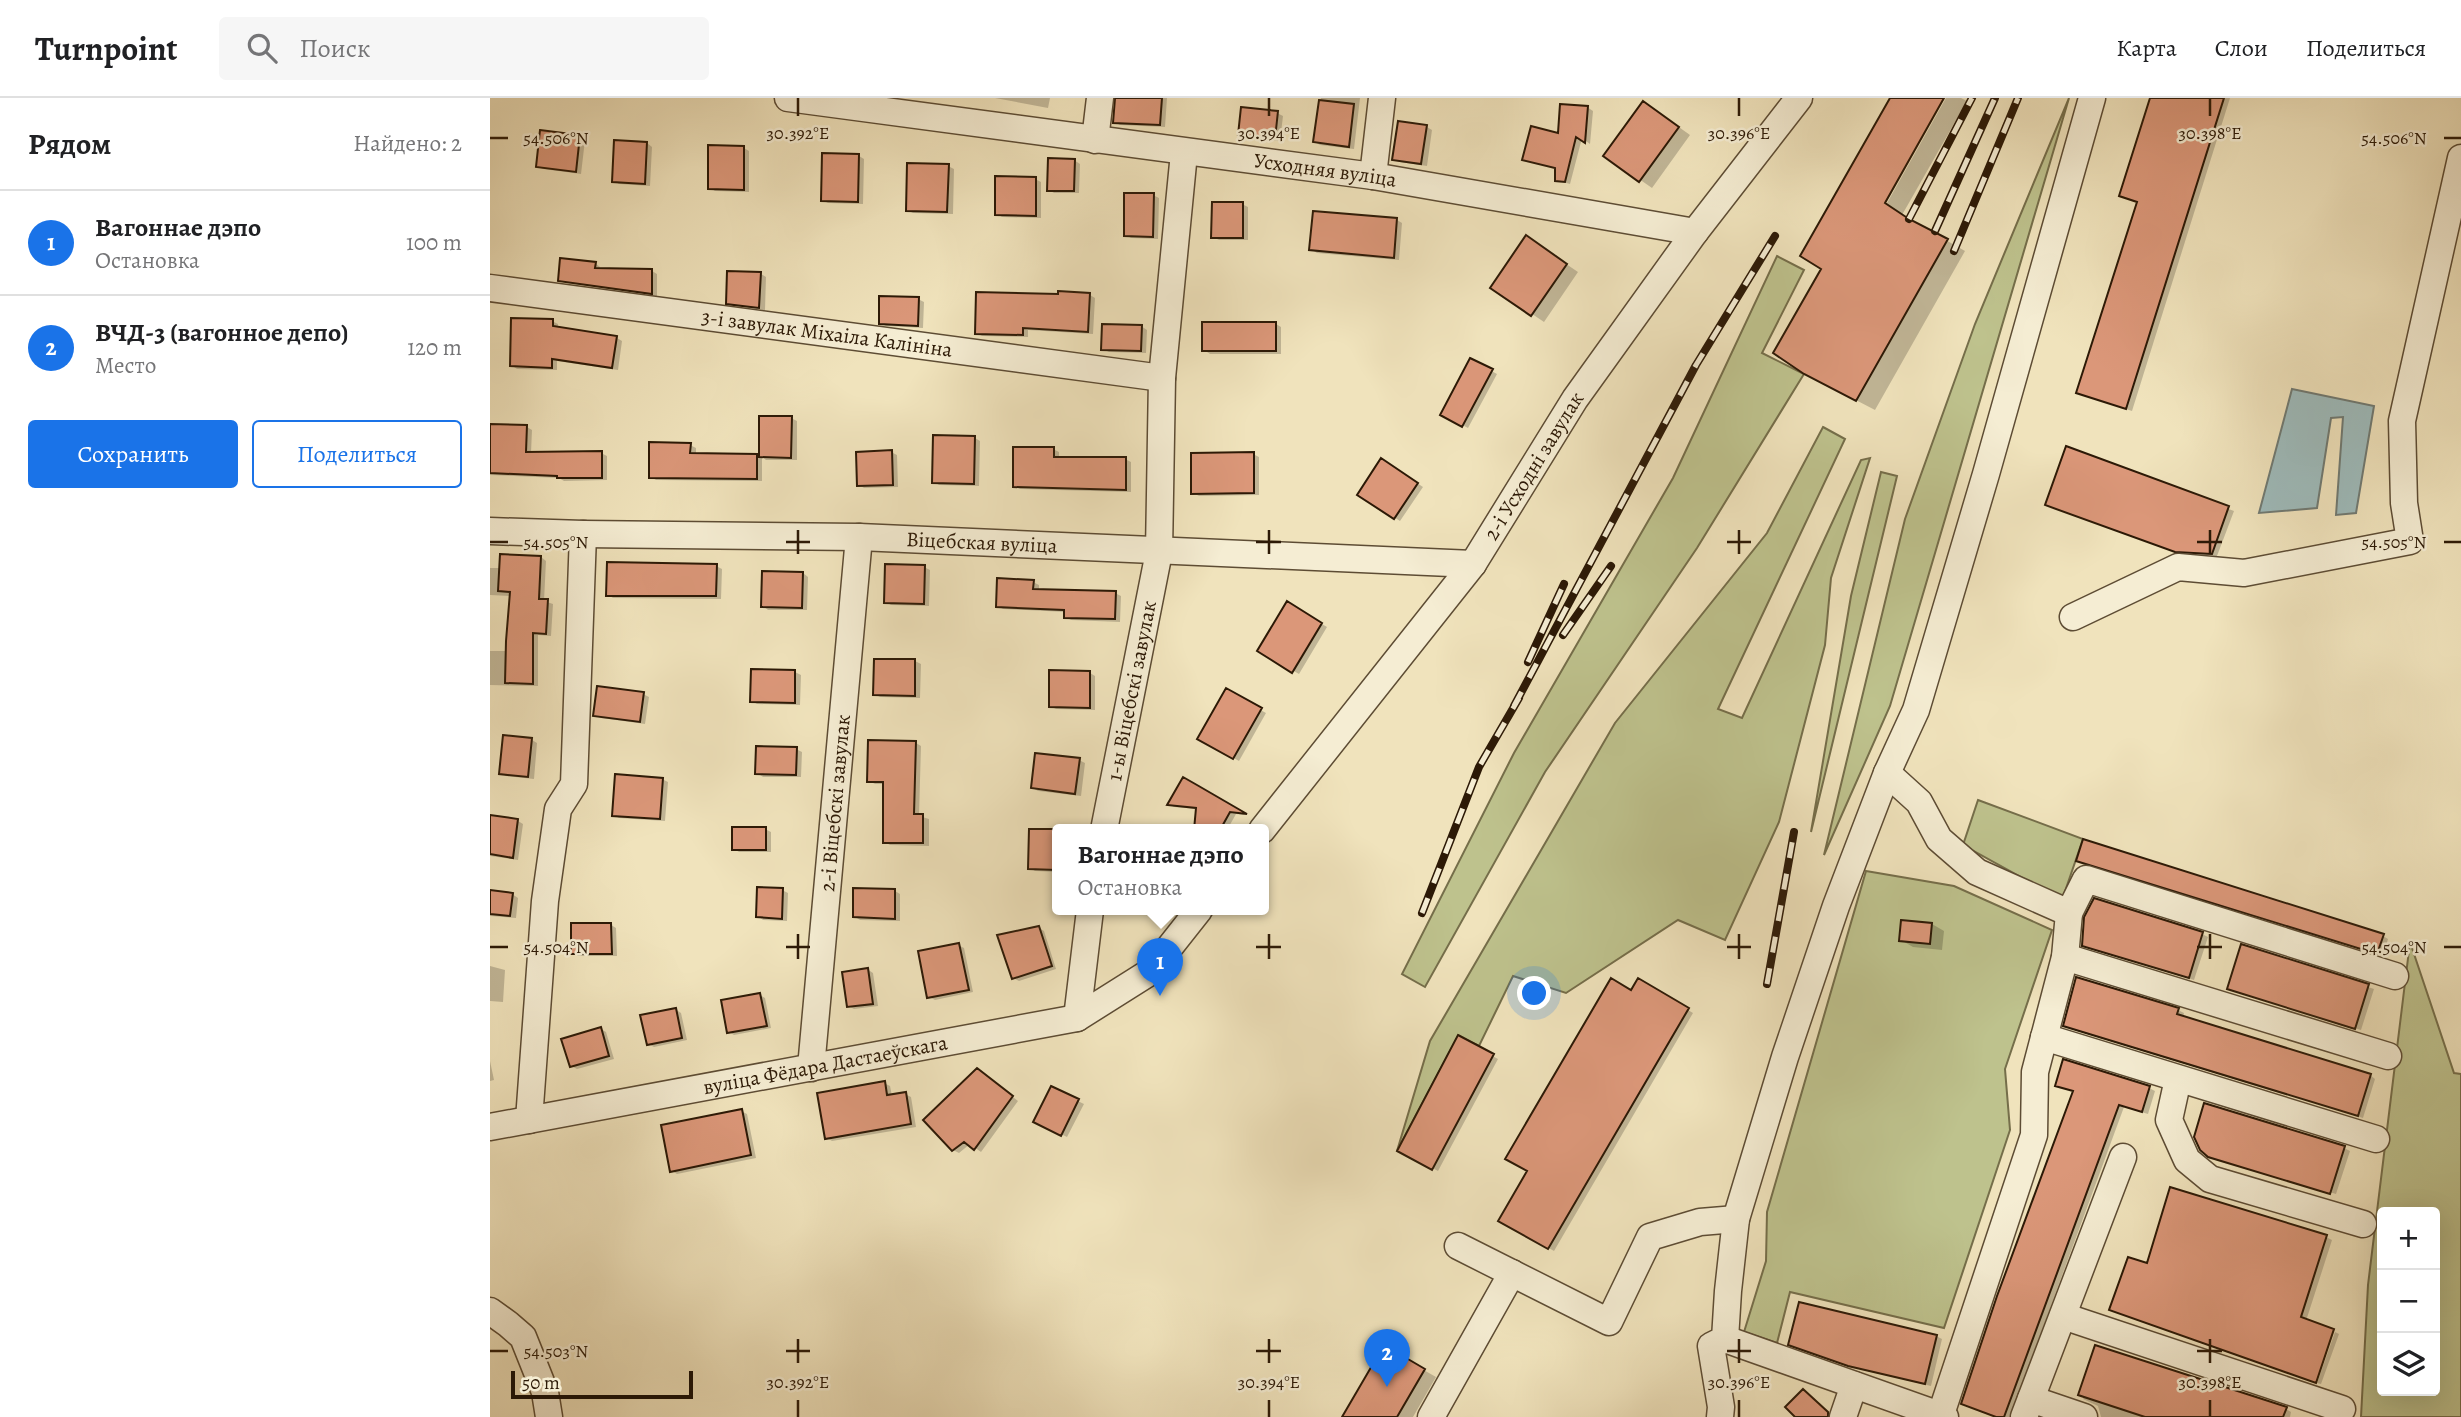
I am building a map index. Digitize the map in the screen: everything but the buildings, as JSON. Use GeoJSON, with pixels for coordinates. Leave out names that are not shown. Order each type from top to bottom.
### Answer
{"type":"FeatureCollection","features":[{"type":"Feature","properties":{"kind":"street","name":"Усходняя вуліца"},"geometry":{"type":"LineString","coordinates":[[788,98],[963,110],[1095,140],[1373,176],[1695,232]]}},
{"type":"Feature","properties":{"kind":"street"},"geometry":{"type":"LineString","coordinates":[[1095,140],[1100,98]]}},
{"type":"Feature","properties":{"kind":"street"},"geometry":{"type":"LineString","coordinates":[[1373,176],[1382,98]]}},
{"type":"Feature","properties":{"kind":"street","name":"2-і Усходні завулак"},"geometry":{"type":"LineString","coordinates":[[1267,824],[1473,565],[1575,399],[1695,232],[1799,98]]}},
{"type":"Feature","properties":{"kind":"street"},"geometry":{"type":"LineString","coordinates":[[1726,1339],[1736,1219],[1836,906],[1887,773],[1916,710],[2092,98]]}},
{"type":"Feature","properties":{"kind":"street","name":"1-ы Віцебскі завулак"},"geometry":{"type":"LineString","coordinates":[[1105,824],[1159,552],[1163,378],[1184,153]]}},
{"type":"Feature","properties":{"kind":"street"},"geometry":{"type":"LineString","coordinates":[[2073,617],[2178,567],[2244,573],[2410,541],[2403,503],[2402,421],[2461,158]]}},
{"type":"Feature","properties":{"kind":"street","name":"3-і завулак Міхаіла Калініна"},"geometry":{"type":"LineString","coordinates":[[490,288],[1163,378]]}},
{"type":"Feature","properties":{"kind":"street","name":"Віцебская вуліца"},"geometry":{"type":"LineString","coordinates":[[490,530],[583,534],[859,537],[1473,565]]}},
{"type":"Feature","properties":{"kind":"street"},"geometry":{"type":"LineString","coordinates":[[529,1120],[545,901],[558,809],[574,784],[583,534]]}},
{"type":"Feature","properties":{"kind":"street","name":"2-і Віцебскі завулак"},"geometry":{"type":"LineString","coordinates":[[811,1068],[859,537]]}},
{"type":"Feature","properties":{"kind":"street"},"geometry":{"type":"LineString","coordinates":[[1887,773],[1919,802],[1939,839],[1977,872],[2068,913]]}},
{"type":"Feature","properties":{"kind":"street"},"geometry":{"type":"LineString","coordinates":[[1720,1417],[1721,1407],[1711,1346],[1726,1339],[1942,1416],[2034,1135],[2035,1072],[2065,957],[2068,913],[2086,879],[2395,976]]}},
{"type":"Feature","properties":{"kind":"street"},"geometry":{"type":"LineString","coordinates":[[1077,1018],[1089,915]]}},
{"type":"Feature","properties":{"kind":"street","name":"вуліца Фёдара Дастаеўскага"},"geometry":{"type":"LineString","coordinates":[[490,1127],[1077,1018],[1150,972],[1195,915]]}},
{"type":"Feature","properties":{"kind":"street"},"geometry":{"type":"LineString","coordinates":[[2065,957],[2388,1056]]}},
{"type":"Feature","properties":{"kind":"street"},"geometry":{"type":"LineString","coordinates":[[2044,1037],[2376,1139]]}},
{"type":"Feature","properties":{"kind":"street"},"geometry":{"type":"LineString","coordinates":[[2178,1079],[2169,1119],[2187,1160],[2210,1179],[2363,1224]]}},
{"type":"Feature","properties":{"kind":"street"},"geometry":{"type":"LineString","coordinates":[[2084,1417],[2027,1408],[2123,1157]]}},
{"type":"Feature","properties":{"kind":"street"},"geometry":{"type":"LineString","coordinates":[[1458,1246],[1609,1322],[1650,1237],[1700,1222],[1736,1219]]}},
{"type":"Feature","properties":{"kind":"street"},"geometry":{"type":"LineString","coordinates":[[1431,1417],[1512,1273]]}},
{"type":"Feature","properties":{"kind":"street"},"geometry":{"type":"LineString","coordinates":[[490,1311],[523,1338],[545,1392],[549,1417]]}},
{"type":"Feature","properties":{"kind":"street"},"geometry":{"type":"LineString","coordinates":[[2063,1316],[2342,1409]]}},
{"type":"Feature","properties":{"kind":"street"},"geometry":{"type":"LineString","coordinates":[[1843,1417],[1854,1385]]}},
{"type":"Feature","properties":{"kind":"green space"},"geometry":{"type":"Polygon","coordinates":[[[2069,98],[1890,706],[1824,855],[1905,519],[1975,324],[2069,98]]]}},
{"type":"Feature","properties":{"kind":"green space"},"geometry":{"type":"Polygon","coordinates":[[[1777,256],[1804,270],[1762,353],[1804,374],[1697,548],[1545,772],[1425,987],[1402,974],[1514,753],[1673,478],[1777,256]]]}},
{"type":"Feature","properties":{"kind":"green space"},"geometry":{"type":"Polygon","coordinates":[[[1823,427],[1845,439],[1718,709],[1742,718],[1861,460],[1870,458],[1831,578],[1825,645],[1779,822],[1725,940],[1678,920],[1566,993],[1513,976],[1479,1046],[1458,1036],[1397,1151],[1430,1041],[1615,723],[1767,533],[1823,427]]]}},
{"type":"Feature","properties":{"kind":"green space"},"geometry":{"type":"Polygon","coordinates":[[[1881,472],[1897,476],[1811,832],[1851,596],[1881,472]]]}},
{"type":"Feature","properties":{"kind":"green space"},"geometry":{"type":"Polygon","coordinates":[[[1978,800],[2083,839],[2062,900],[1963,845],[1978,800]]]}},
{"type":"Feature","properties":{"kind":"green space"},"geometry":{"type":"Polygon","coordinates":[[[1866,871],[1954,886],[2052,930],[2005,1069],[2010,1130],[1944,1328],[1790,1292],[1777,1343],[1744,1332],[1766,1261],[1767,1212],[1866,871]]]}},
{"type":"Feature","properties":{"kind":"green space"},"geometry":{"type":"Polygon","coordinates":[[[2410,942],[2454,1073],[2461,1074],[2461,1417],[2361,1417],[2368,1285],[2377,1212],[2377,1396],[2440,1396],[2440,1207],[2378,1207],[2410,942]]]}},
{"type":"Feature","properties":{"kind":"water"},"geometry":{"type":"Polygon","coordinates":[[[2292,389],[2374,406],[2356,513],[2336,515],[2343,417],[2331,418],[2317,508],[2259,513],[2292,389]]]}},
{"type":"Feature","properties":{"kind":"railway"},"geometry":{"type":"LineString","coordinates":[[1909,219],[1972,98]]}},
{"type":"Feature","properties":{"kind":"railway"},"geometry":{"type":"LineString","coordinates":[[1935,231],[1995,98]]}},
{"type":"Feature","properties":{"kind":"railway"},"geometry":{"type":"LineString","coordinates":[[1954,251],[2018,98]]}},
{"type":"Feature","properties":{"kind":"railway"},"geometry":{"type":"LineString","coordinates":[[1514,706],[1696,365],[1775,236]]}},
{"type":"Feature","properties":{"kind":"railway"},"geometry":{"type":"LineString","coordinates":[[1563,635],[1611,566]]}},
{"type":"Feature","properties":{"kind":"railway"},"geometry":{"type":"LineString","coordinates":[[1528,662],[1564,584]]}},
{"type":"Feature","properties":{"kind":"railway"},"geometry":{"type":"LineString","coordinates":[[1422,913],[1479,767],[1519,698]]}},
{"type":"Feature","properties":{"kind":"railway"},"geometry":{"type":"LineString","coordinates":[[1767,984],[1794,832]]}},
{"type":"Feature","properties":{"kind":"place","name":"Вагоннае дэпо"},"geometry":{"type":"Point","coordinates":[1160,996]}},
{"type":"Feature","properties":{"kind":"place","name":"ВЧД-3 (вагонное депо)"},"geometry":{"type":"Point","coordinates":[1387,1387]}}]}
